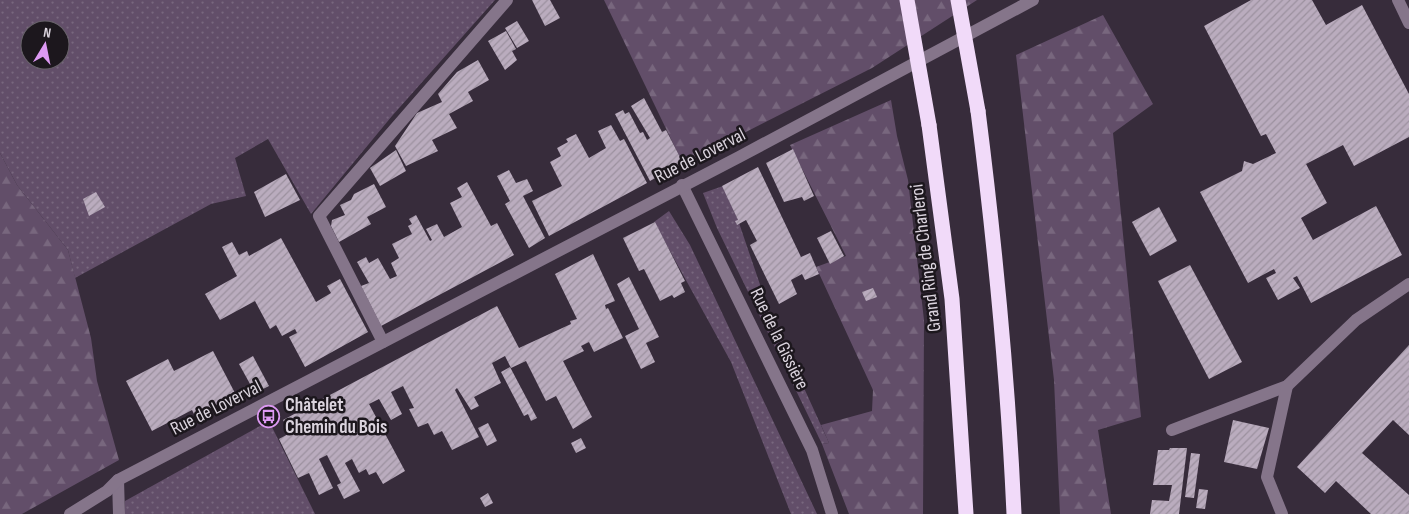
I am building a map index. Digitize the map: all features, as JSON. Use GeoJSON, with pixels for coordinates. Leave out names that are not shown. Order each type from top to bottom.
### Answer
{"type":"FeatureCollection","features":[{"type":"Feature","properties":{"kind":"highway","name":"Grand Ring de Charleroi"},"geometry":{"type":"LineString","coordinates":[[907,0],[930,125],[952,300],[966,514]]}},
{"type":"Feature","properties":{"kind":"highway"},"geometry":{"type":"LineString","coordinates":[[958,0],[978,111],[992,218],[1010,412],[1014,514]]}},
{"type":"Feature","properties":{"kind":"street"},"geometry":{"type":"LineString","coordinates":[[383,342],[319,216],[508,0]]}},
{"type":"Feature","properties":{"kind":"street","name":"Rue de Loverval"},"geometry":{"type":"LineString","coordinates":[[70,514],[107,491],[118,480],[739,157],[1033,0]]}},
{"type":"Feature","properties":{"kind":"street"},"geometry":{"type":"LineString","coordinates":[[1398,0],[1409,23]]}},
{"type":"Feature","properties":{"kind":"street","name":"Rue de la Gissière"},"geometry":{"type":"LineString","coordinates":[[682,185],[812,450],[832,514]]}},
{"type":"Feature","properties":{"kind":"street"},"geometry":{"type":"LineString","coordinates":[[1172,430],[1287,386],[1356,320],[1409,284]]}},
{"type":"Feature","properties":{"kind":"street"},"geometry":{"type":"LineString","coordinates":[[1282,514],[1267,477],[1287,386]]}},
{"type":"Feature","properties":{"kind":"street"},"geometry":{"type":"LineString","coordinates":[[118,480],[119,514]]}},
{"type":"Feature","properties":{"kind":"green space"},"geometry":{"type":"Polygon","coordinates":[[[0,0],[495,0],[392,116],[311,214],[268,139],[235,158],[246,196],[211,204],[75,278],[68,250],[17,185],[0,153],[0,0]]]}},
{"type":"Feature","properties":{"kind":"green space"},"geometry":{"type":"Polygon","coordinates":[[[604,0],[977,0],[872,68],[683,164],[604,0]]]}},
{"type":"Feature","properties":{"kind":"green space"},"geometry":{"type":"Polygon","coordinates":[[[1103,15],[1153,104],[1113,133],[1141,417],[1098,430],[1111,514],[1060,514],[1054,380],[1016,55],[1103,15]]]}},
{"type":"Feature","properties":{"kind":"green space"},"geometry":{"type":"Polygon","coordinates":[[[891,100],[897,136],[908,180],[924,320],[923,514],[849,514],[822,444],[829,443],[821,425],[872,411],[873,390],[816,267],[846,256],[790,145],[891,100]]]}},
{"type":"Feature","properties":{"kind":"green space"},"geometry":{"type":"Polygon","coordinates":[[[0,153],[17,185],[68,250],[91,338],[97,381],[119,460],[22,514],[0,514],[0,153]]]}},
{"type":"Feature","properties":{"kind":"green space"},"geometry":{"type":"Polygon","coordinates":[[[723,186],[738,220],[769,311],[829,443],[822,444],[717,228],[703,193],[723,186]]]}},
{"type":"Feature","properties":{"kind":"green space"},"geometry":{"type":"Polygon","coordinates":[[[669,211],[690,245],[817,514],[791,514],[731,362],[654,222],[669,211]]]}},
{"type":"Feature","properties":{"kind":"green space"},"geometry":{"type":"Polygon","coordinates":[[[269,421],[315,514],[125,514],[125,501],[269,421]]]}},
{"type":"Feature","properties":{"kind":"building"},"geometry":{"type":"Polygon","coordinates":[[[532,0],[550,0],[560,18],[545,26],[532,0]]]}},
{"type":"Feature","properties":{"kind":"building"},"geometry":{"type":"Polygon","coordinates":[[[1251,0],[1312,0],[1326,25],[1362,5],[1409,94],[1409,137],[1354,166],[1343,145],[1306,164],[1327,203],[1301,218],[1313,240],[1376,206],[1402,255],[1311,303],[1297,276],[1293,278],[1300,288],[1278,300],[1266,278],[1276,273],[1274,269],[1248,283],[1200,192],[1242,171],[1244,161],[1253,164],[1276,153],[1266,134],[1261,136],[1204,26],[1251,0]]]}},
{"type":"Feature","properties":{"kind":"building"},"geometry":{"type":"Polygon","coordinates":[[[517,21],[529,41],[517,48],[505,28],[517,21]]]}},
{"type":"Feature","properties":{"kind":"building"},"geometry":{"type":"Polygon","coordinates":[[[506,31],[516,49],[512,51],[517,60],[505,70],[488,41],[506,31]]]}},
{"type":"Feature","properties":{"kind":"building"},"geometry":{"type":"Polygon","coordinates":[[[478,60],[489,80],[468,92],[473,101],[449,114],[457,128],[432,140],[438,151],[406,166],[395,146],[417,113],[442,102],[438,94],[457,72],[478,60]]]}},
{"type":"Feature","properties":{"kind":"building"},"geometry":{"type":"Polygon","coordinates":[[[644,98],[662,132],[666,130],[683,163],[650,181],[615,114],[623,110],[625,114],[629,112],[640,133],[643,132],[647,140],[650,138],[631,106],[644,98]]]}},
{"type":"Feature","properties":{"kind":"building"},"geometry":{"type":"Polygon","coordinates":[[[611,125],[620,141],[624,139],[647,183],[549,236],[532,201],[562,186],[550,162],[561,156],[557,148],[568,142],[566,139],[576,134],[589,158],[606,148],[598,131],[611,125]]]}},
{"type":"Feature","properties":{"kind":"building"},"geometry":{"type":"Polygon","coordinates":[[[793,149],[814,196],[804,201],[802,197],[784,202],[766,163],[793,149]]]}},
{"type":"Feature","properties":{"kind":"building"},"geometry":{"type":"Polygon","coordinates":[[[396,150],[406,171],[380,186],[370,168],[396,150]]]}},
{"type":"Feature","properties":{"kind":"building"},"geometry":{"type":"Polygon","coordinates":[[[758,167],[801,257],[810,253],[819,274],[805,280],[802,274],[791,280],[797,294],[779,304],[750,245],[757,241],[746,220],[737,225],[735,221],[738,220],[722,186],[758,167]]]}},
{"type":"Feature","properties":{"kind":"building"},"geometry":{"type":"Polygon","coordinates":[[[509,170],[516,183],[527,179],[533,191],[523,196],[545,238],[529,248],[505,204],[510,201],[497,176],[509,170]]]}},
{"type":"Feature","properties":{"kind":"building"},"geometry":{"type":"Polygon","coordinates":[[[286,174],[300,200],[265,217],[254,192],[286,174]]]}},
{"type":"Feature","properties":{"kind":"building"},"geometry":{"type":"Polygon","coordinates":[[[467,182],[491,226],[497,223],[514,255],[381,326],[361,286],[369,283],[357,262],[366,257],[369,263],[378,258],[390,279],[397,276],[391,263],[399,258],[392,244],[412,234],[408,226],[412,224],[409,219],[416,215],[430,241],[432,240],[426,229],[437,224],[444,237],[462,227],[450,203],[462,197],[457,188],[467,182]]]}},
{"type":"Feature","properties":{"kind":"building"},"geometry":{"type":"Polygon","coordinates":[[[374,184],[386,207],[367,217],[371,224],[339,242],[331,226],[332,220],[345,215],[340,205],[351,200],[354,194],[374,184]]]}},
{"type":"Feature","properties":{"kind":"building"},"geometry":{"type":"Polygon","coordinates":[[[96,192],[105,207],[89,216],[83,199],[96,192]]]}},
{"type":"Feature","properties":{"kind":"building"},"geometry":{"type":"Polygon","coordinates":[[[1159,207],[1177,241],[1150,256],[1132,222],[1159,207]]]}},
{"type":"Feature","properties":{"kind":"building"},"geometry":{"type":"Polygon","coordinates":[[[655,222],[685,281],[681,283],[685,292],[674,298],[672,295],[660,301],[644,269],[639,271],[623,238],[655,222]]]}},
{"type":"Feature","properties":{"kind":"building"},"geometry":{"type":"Polygon","coordinates":[[[831,231],[844,256],[830,264],[817,238],[831,231]]]}},
{"type":"Feature","properties":{"kind":"building"},"geometry":{"type":"Polygon","coordinates":[[[281,238],[316,302],[331,293],[327,286],[340,279],[368,332],[305,367],[289,337],[297,333],[295,329],[282,336],[276,325],[270,329],[255,301],[220,320],[205,294],[237,276],[222,247],[232,242],[239,255],[247,251],[249,256],[281,238]]]}},
{"type":"Feature","properties":{"kind":"building"},"geometry":{"type":"Polygon","coordinates":[[[593,254],[615,301],[605,305],[606,309],[608,308],[623,338],[594,352],[589,342],[581,346],[584,351],[563,361],[592,417],[573,429],[556,396],[546,401],[526,361],[511,368],[505,356],[492,363],[501,383],[474,397],[479,406],[471,410],[457,388],[455,390],[479,437],[452,450],[442,431],[434,435],[428,423],[418,427],[409,409],[414,408],[403,386],[391,392],[402,414],[391,420],[379,399],[369,404],[405,471],[383,484],[376,472],[369,475],[366,469],[359,473],[352,459],[345,463],[360,491],[344,499],[337,485],[341,483],[327,455],[319,459],[333,488],[319,495],[309,473],[298,478],[279,439],[290,433],[283,420],[497,306],[519,348],[571,324],[570,321],[577,319],[555,274],[593,254]]]}},
{"type":"Feature","properties":{"kind":"building"},"geometry":{"type":"Polygon","coordinates":[[[1190,265],[1242,362],[1209,379],[1158,281],[1190,265]]]}},
{"type":"Feature","properties":{"kind":"building"},"geometry":{"type":"Polygon","coordinates":[[[629,277],[659,337],[646,343],[655,362],[641,369],[625,336],[639,329],[617,284],[629,277]]]}},
{"type":"Feature","properties":{"kind":"building"},"geometry":{"type":"Polygon","coordinates":[[[873,288],[877,297],[866,301],[862,292],[873,288]]]}},
{"type":"Feature","properties":{"kind":"building"},"geometry":{"type":"Polygon","coordinates":[[[1409,345],[1409,435],[1393,420],[1362,453],[1409,495],[1409,514],[1371,514],[1336,481],[1325,493],[1297,467],[1409,345]]]}},
{"type":"Feature","properties":{"kind":"building"},"geometry":{"type":"Polygon","coordinates":[[[213,351],[236,395],[195,416],[192,410],[152,431],[126,381],[168,359],[174,371],[213,351]]]}},
{"type":"Feature","properties":{"kind":"building"},"geometry":{"type":"Polygon","coordinates":[[[253,356],[269,386],[255,393],[239,364],[253,356]]]}},
{"type":"Feature","properties":{"kind":"building"},"geometry":{"type":"Polygon","coordinates":[[[510,367],[537,418],[531,421],[528,414],[524,416],[501,372],[510,367]]]}},
{"type":"Feature","properties":{"kind":"building"},"geometry":{"type":"Polygon","coordinates":[[[1233,420],[1269,428],[1257,469],[1224,462],[1233,420]]]}},
{"type":"Feature","properties":{"kind":"building"},"geometry":{"type":"Polygon","coordinates":[[[488,423],[497,441],[487,446],[478,428],[488,423]]]}},
{"type":"Feature","properties":{"kind":"building"},"geometry":{"type":"Polygon","coordinates":[[[581,438],[586,448],[576,453],[571,443],[581,438]]]}},
{"type":"Feature","properties":{"kind":"building"},"geometry":{"type":"Polygon","coordinates":[[[1170,448],[1187,448],[1179,514],[1150,514],[1152,500],[1169,501],[1172,485],[1153,485],[1158,450],[1169,450],[1170,448]]]}},
{"type":"Feature","properties":{"kind":"building"},"geometry":{"type":"Polygon","coordinates":[[[1191,453],[1200,454],[1194,498],[1185,497],[1191,453]]]}},
{"type":"Feature","properties":{"kind":"building"},"geometry":{"type":"Polygon","coordinates":[[[1199,489],[1208,490],[1205,509],[1196,508],[1199,489]]]}},
{"type":"Feature","properties":{"kind":"building"},"geometry":{"type":"Polygon","coordinates":[[[488,493],[493,503],[485,507],[480,498],[488,493]]]}},
{"type":"Feature","properties":{"kind":"place","name":"Châtelet Chemin du Bois"},"geometry":{"type":"Point","coordinates":[269,416]}}]}
